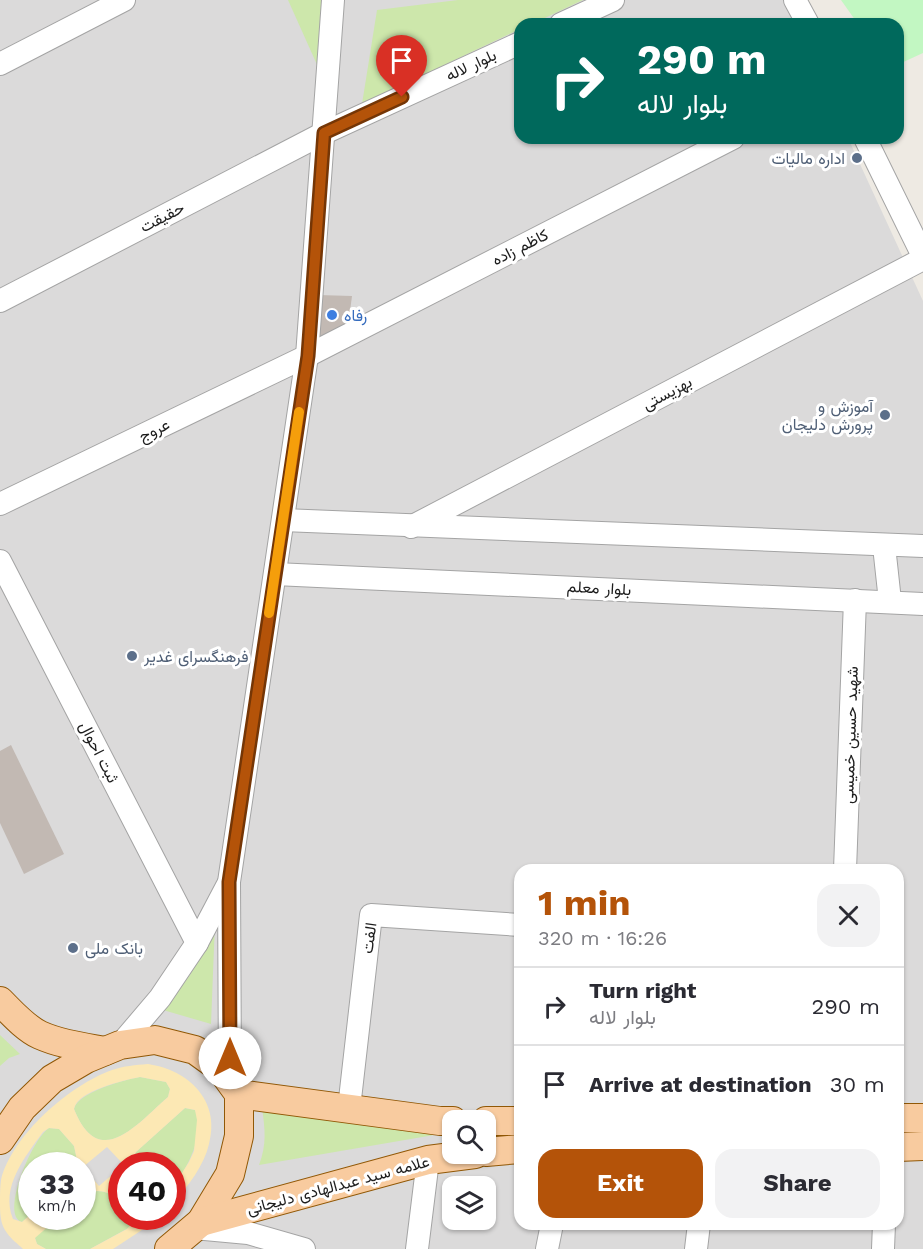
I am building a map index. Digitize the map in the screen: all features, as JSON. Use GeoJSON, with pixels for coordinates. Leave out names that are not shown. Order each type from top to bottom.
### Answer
{"type":"FeatureCollection","features":[{"type":"Feature","properties":{"kind":"main road"},"geometry":{"type":"LineString","coordinates":[[0,1001],[39,1035],[64,1043],[112,1048]]}},
{"type":"Feature","properties":{"kind":"main road"},"geometry":{"type":"LineString","coordinates":[[0,1140],[22,1108],[52,1079],[86,1059],[112,1048],[155,1040],[195,1050],[220,1068],[235,1087],[239,1136],[230,1174],[184,1238]]}},
{"type":"Feature","properties":{"kind":"main road"},"geometry":{"type":"LineString","coordinates":[[235,1087],[349,1108],[442,1121]]}},
{"type":"Feature","properties":{"kind":"main road"},"geometry":{"type":"LineString","coordinates":[[904,1118],[923,1118]]}},
{"type":"Feature","properties":{"kind":"main road"},"geometry":{"type":"LineString","coordinates":[[496,1121],[514,1121]]}},
{"type":"Feature","properties":{"kind":"main road"},"geometry":{"type":"LineString","coordinates":[[904,1147],[923,1146]]}},
{"type":"Feature","properties":{"kind":"main road"},"geometry":{"type":"LineString","coordinates":[[496,1151],[514,1150]]}},
{"type":"Feature","properties":{"kind":"main road","name":"علامه سید عبدالهادی دلیجانی"},"geometry":{"type":"LineString","coordinates":[[184,1238],[428,1160],[442,1158]]}},
{"type":"Feature","properties":{"kind":"street"},"geometry":{"type":"LineString","coordinates":[[0,64],[124,0]]}},
{"type":"Feature","properties":{"kind":"street"},"geometry":{"type":"LineString","coordinates":[[235,1087],[229,882],[308,356],[333,0]]}},
{"type":"Feature","properties":{"kind":"street"},"geometry":{"type":"LineString","coordinates":[[574,18],[613,0]]}},
{"type":"Feature","properties":{"kind":"street"},"geometry":{"type":"LineString","coordinates":[[795,0],[804,18]]}},
{"type":"Feature","properties":{"kind":"street","name":"بلوار لاله"},"geometry":{"type":"LineString","coordinates":[[324,133],[514,46]]}},
{"type":"Feature","properties":{"kind":"street","name":"حقیقت"},"geometry":{"type":"LineString","coordinates":[[0,301],[324,133]]}},
{"type":"Feature","properties":{"kind":"street","name":"کاظم زاده"},"geometry":{"type":"LineString","coordinates":[[308,356],[721,144]]}},
{"type":"Feature","properties":{"kind":"street"},"geometry":{"type":"LineString","coordinates":[[868,144],[923,258]]}},
{"type":"Feature","properties":{"kind":"street","name":"بهزیستی"},"geometry":{"type":"LineString","coordinates":[[411,527],[923,258]]}},
{"type":"Feature","properties":{"kind":"street","name":"عروج"},"geometry":{"type":"LineString","coordinates":[[0,504],[308,356]]}},
{"type":"Feature","properties":{"kind":"street"},"geometry":{"type":"LineString","coordinates":[[283,520],[923,546]]}},
{"type":"Feature","properties":{"kind":"street"},"geometry":{"type":"LineString","coordinates":[[884,546],[890,601]]}},
{"type":"Feature","properties":{"kind":"street","name":"ثبت احوال"},"geometry":{"type":"LineString","coordinates":[[0,561],[197,943]]}},
{"type":"Feature","properties":{"kind":"street","name":"بلوار معلم"},"geometry":{"type":"LineString","coordinates":[[275,574],[923,604]]}},
{"type":"Feature","properties":{"kind":"street","name":"شهید حسین خمیسی"},"geometry":{"type":"LineString","coordinates":[[845,864],[855,600]]}},
{"type":"Feature","properties":{"kind":"street"},"geometry":{"type":"LineString","coordinates":[[112,1048],[160,998],[197,943],[229,882]]}},
{"type":"Feature","properties":{"kind":"street","name":"الفت"},"geometry":{"type":"LineString","coordinates":[[349,1108],[371,915],[514,925]]}},
{"type":"Feature","properties":{"kind":"street"},"geometry":{"type":"LineString","coordinates":[[417,1249],[428,1160]]}},
{"type":"Feature","properties":{"kind":"street"},"geometry":{"type":"LineString","coordinates":[[547,1249],[551,1230]]}},
{"type":"Feature","properties":{"kind":"street"},"geometry":{"type":"LineString","coordinates":[[696,1249],[698,1230]]}},
{"type":"Feature","properties":{"kind":"street"},"geometry":{"type":"LineString","coordinates":[[883,1249],[884,1230]]}},
{"type":"Feature","properties":{"kind":"street"},"geometry":{"type":"LineString","coordinates":[[184,1238],[248,1233],[304,1249]]}},
{"type":"Feature","properties":{"kind":"shaded area"},"geometry":{"type":"Polygon","coordinates":[[[0,0],[784,0],[792,18],[514,18],[514,144],[851,144],[923,301],[923,1249],[0,1249],[0,0]]]}},
{"type":"Feature","properties":{"kind":"green space"},"geometry":{"type":"Polygon","coordinates":[[[288,0],[332,0],[323,78],[288,0]]]}},
{"type":"Feature","properties":{"kind":"green space"},"geometry":{"type":"Polygon","coordinates":[[[458,0],[583,0],[545,18],[514,18],[514,32],[362,104],[377,10],[458,0]]]}},
{"type":"Feature","properties":{"kind":"green space"},"geometry":{"type":"Polygon","coordinates":[[[841,0],[923,0],[923,53],[904,62],[904,18],[854,18],[841,0]]]}},
{"type":"Feature","properties":{"kind":"green space"},"geometry":{"type":"Polygon","coordinates":[[[215,922],[211,1024],[163,1010],[190,975],[215,922]]]}},
{"type":"Feature","properties":{"kind":"green space"},"geometry":{"type":"Polygon","coordinates":[[[0,1035],[20,1054],[9,1058],[0,1066],[0,1035]]]}},
{"type":"Feature","properties":{"kind":"green space"},"geometry":{"type":"Polygon","coordinates":[[[140,1077],[166,1082],[170,1089],[168,1097],[144,1119],[119,1137],[107,1140],[95,1138],[84,1128],[74,1109],[77,1103],[92,1092],[140,1077]]]}},
{"type":"Feature","properties":{"kind":"green space"},"geometry":{"type":"Polygon","coordinates":[[[185,1108],[195,1110],[198,1120],[197,1140],[186,1166],[186,1152],[136,1152],[185,1108]]]}},
{"type":"Feature","properties":{"kind":"green space"},"geometry":{"type":"Polygon","coordinates":[[[262,1108],[440,1134],[259,1165],[265,1136],[262,1108]]]}},
{"type":"Feature","properties":{"kind":"green space"},"geometry":{"type":"Polygon","coordinates":[[[49,1128],[59,1129],[74,1146],[75,1152],[32,1152],[49,1128]]]}},
{"type":"Feature","properties":{"kind":"green space"},"geometry":{"type":"Polygon","coordinates":[[[18,1185],[18,1219],[14,1206],[18,1185]]]}},
{"type":"Feature","properties":{"kind":"green space"},"geometry":{"type":"Polygon","coordinates":[[[96,1191],[108,1193],[108,1230],[125,1230],[90,1249],[46,1249],[37,1244],[35,1238],[42,1230],[96,1230],[96,1191]]]}},
{"type":"Feature","properties":{"kind":"sand"},"geometry":{"type":"Polygon","coordinates":[[[148,1064],[163,1067],[188,1080],[206,1101],[211,1128],[209,1144],[195,1175],[186,1187],[186,1167],[194,1151],[197,1120],[195,1110],[185,1108],[136,1152],[112,1152],[107,1147],[96,1156],[96,1152],[75,1152],[74,1146],[59,1129],[49,1128],[43,1132],[29,1152],[18,1152],[18,1169],[10,1195],[13,1219],[18,1221],[18,1230],[44,1230],[35,1238],[37,1244],[46,1249],[23,1249],[10,1237],[2,1222],[0,1191],[7,1163],[30,1129],[61,1100],[96,1077],[125,1067],[148,1064]],[[140,1077],[92,1092],[83,1097],[74,1109],[84,1128],[95,1138],[107,1140],[119,1137],[144,1119],[168,1097],[170,1089],[166,1082],[140,1077]]]}},
{"type":"Feature","properties":{"kind":"sand"},"geometry":{"type":"Polygon","coordinates":[[[108,1178],[108,1193],[96,1191],[96,1182],[99,1186],[108,1178]]]}},
{"type":"Feature","properties":{"kind":"sand"},"geometry":{"type":"Polygon","coordinates":[[[125,1230],[142,1230],[113,1249],[90,1249],[125,1230]]]}},
{"type":"Feature","properties":{"kind":"building","name":"رفاه"},"geometry":{"type":"Polygon","coordinates":[[[318,295],[352,296],[347,334],[310,353],[318,295]]]}},
{"type":"Feature","properties":{"kind":"building"},"geometry":{"type":"Polygon","coordinates":[[[11,745],[64,854],[24,874],[0,823],[0,751],[11,745]]]}},
{"type":"Feature","properties":{"kind":"slow traffic"},"geometry":{"type":"LineString","coordinates":[[269,613],[299,412]]}},
{"type":"Feature","properties":{"kind":"place","name":"اداره مالیات"},"geometry":{"type":"Point","coordinates":[857,158]}},
{"type":"Feature","properties":{"kind":"place","name":"رفاه"},"geometry":{"type":"Point","coordinates":[332,315]}},
{"type":"Feature","properties":{"kind":"place","name":"آموزش و پرورش دلیجان"},"geometry":{"type":"Point","coordinates":[885,415]}},
{"type":"Feature","properties":{"kind":"place","name":"فرهنگسرای غدیر"},"geometry":{"type":"Point","coordinates":[132,656]}},
{"type":"Feature","properties":{"kind":"place","name":"بانک ملی"},"geometry":{"type":"Point","coordinates":[73,948]}},
{"type":"Feature","properties":{"kind":"route"},"geometry":{"type":"LineString","coordinates":[[230,1058],[229,882],[308,356],[324,133],[402,97]]}}]}
